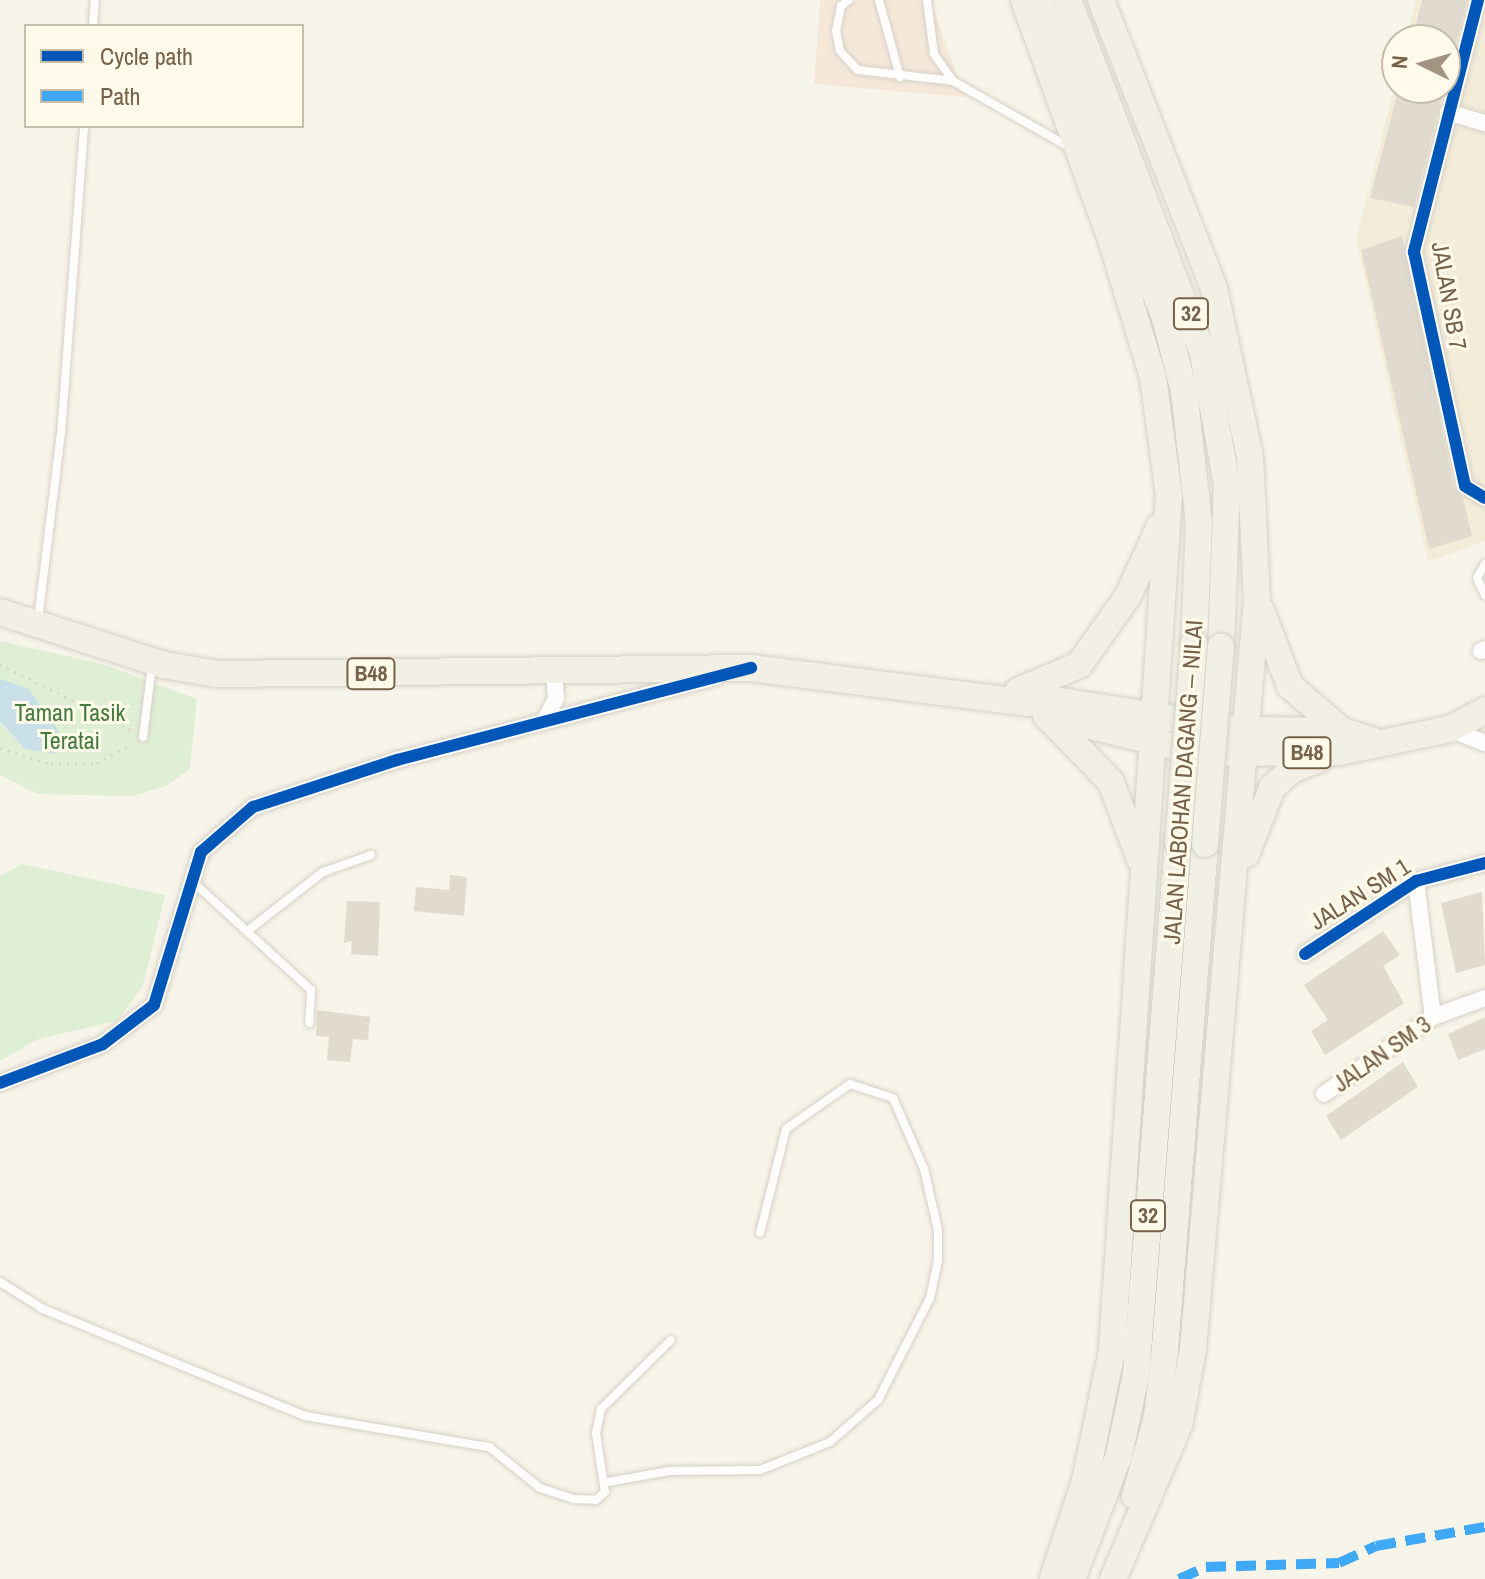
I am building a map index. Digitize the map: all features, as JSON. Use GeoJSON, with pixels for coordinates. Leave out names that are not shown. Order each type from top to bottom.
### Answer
{"type":"FeatureCollection","features":[{"type":"Feature","properties":{"kind":"main road"},"geometry":{"type":"LineString","coordinates":[[1024,0],[1075,150],[1112,242],[1153,377],[1169,495],[1152,796],[1112,1351],[1085,1481],[1053,1579]]}},
{"type":"Feature","properties":{"kind":"main road","name":"JALAN LABOHAN DAGANG ‒ NILAI"},"geometry":{"type":"LineString","coordinates":[[1041,0],[1165,318],[1184,391],[1199,522],[1194,644],[1136,1374],[1119,1455],[1072,1579]]}},
{"type":"Feature","properties":{"kind":"main road","name":"JALAN LABOHAN DAGANG ‒ NILAI"},"geometry":{"type":"LineString","coordinates":[[1068,0],[1203,354],[1227,484],[1221,647],[1159,1404],[1110,1579]]}},
{"type":"Feature","properties":{"kind":"main road"},"geometry":{"type":"LineString","coordinates":[[1101,0],[1214,289],[1250,457],[1257,598],[1242,742],[1235,903],[1193,1349],[1179,1425],[1110,1579]]}},
{"type":"Feature","properties":{"kind":"main road"},"geometry":{"type":"LineString","coordinates":[[992,697],[1038,686],[1079,665],[1154,547],[1169,495]]}},
{"type":"Feature","properties":{"kind":"main road"},"geometry":{"type":"LineString","coordinates":[[1235,903],[1249,836],[1272,788],[1291,770],[1340,742],[1290,686],[1257,598]]}},
{"type":"Feature","properties":{"kind":"main road","name":"B48"},"geometry":{"type":"LineString","coordinates":[[0,612],[153,661],[218,674],[751,668],[992,697],[1037,709],[1048,699],[1155,732],[1242,742],[1372,740],[1450,729],[1485,710]]}},
{"type":"Feature","properties":{"kind":"main road"},"geometry":{"type":"LineString","coordinates":[[1159,670],[1178,701],[1201,706],[1223,703],[1248,681]]}},
{"type":"Feature","properties":{"kind":"main road"},"geometry":{"type":"LineString","coordinates":[[1037,709],[1111,782],[1140,855],[1143,899]]}},
{"type":"Feature","properties":{"kind":"main road"},"geometry":{"type":"LineString","coordinates":[[1152,796],[1165,772],[1185,764],[1210,766],[1227,777],[1239,801]]}},
{"type":"Feature","properties":{"kind":"street","name":"JALAN SB 7"},"geometry":{"type":"LineString","coordinates":[[1478,0],[1414,252],[1465,486],[1485,498]]}},
{"type":"Feature","properties":{"kind":"street"},"geometry":{"type":"LineString","coordinates":[[1448,112],[1485,123]]}},
{"type":"Feature","properties":{"kind":"street"},"geometry":{"type":"LineString","coordinates":[[0,1083],[103,1044],[154,1005],[189,879],[217,833],[253,807],[545,720],[751,668]]}},
{"type":"Feature","properties":{"kind":"street"},"geometry":{"type":"LineString","coordinates":[[545,720],[556,698],[554,671]]}},
{"type":"Feature","properties":{"kind":"street"},"geometry":{"type":"LineString","coordinates":[[1450,729],[1485,743]]}},
{"type":"Feature","properties":{"kind":"street","name":"JALAN SM 1"},"geometry":{"type":"LineString","coordinates":[[1305,954],[1416,881],[1485,863]]}},
{"type":"Feature","properties":{"kind":"street"},"geometry":{"type":"LineString","coordinates":[[1416,881],[1433,1017]]}},
{"type":"Feature","properties":{"kind":"street","name":"JALAN SM 3"},"geometry":{"type":"LineString","coordinates":[[1324,1094],[1433,1017],[1485,998]]}},
{"type":"Feature","properties":{"kind":"lane"},"geometry":{"type":"LineString","coordinates":[[93,24],[95,0]]}},
{"type":"Feature","properties":{"kind":"lane"},"geometry":{"type":"LineString","coordinates":[[849,0],[841,6],[836,31],[848,63],[900,77],[953,81],[1075,150]]}},
{"type":"Feature","properties":{"kind":"lane"},"geometry":{"type":"LineString","coordinates":[[879,0],[900,77]]}},
{"type":"Feature","properties":{"kind":"lane"},"geometry":{"type":"LineString","coordinates":[[927,0],[934,54],[953,81]]}},
{"type":"Feature","properties":{"kind":"lane"},"geometry":{"type":"LineString","coordinates":[[38,625],[61,434],[84,128]]}},
{"type":"Feature","properties":{"kind":"lane"},"geometry":{"type":"LineString","coordinates":[[1485,564],[1477,578],[1485,595]]}},
{"type":"Feature","properties":{"kind":"lane"},"geometry":{"type":"LineString","coordinates":[[143,737],[153,661]]}},
{"type":"Feature","properties":{"kind":"lane"},"geometry":{"type":"LineString","coordinates":[[250,929],[323,872],[371,855]]}},
{"type":"Feature","properties":{"kind":"lane"},"geometry":{"type":"LineString","coordinates":[[189,879],[250,929],[311,990],[309,1023]]}},
{"type":"Feature","properties":{"kind":"lane"},"geometry":{"type":"LineString","coordinates":[[0,1282],[43,1309],[315,1419],[489,1447],[556,1495],[596,1500],[608,1482],[669,1471],[760,1470],[830,1442],[878,1400],[930,1298],[938,1261],[938,1230],[924,1169],[893,1098],[850,1084],[786,1129],[760,1233]]}},
{"type":"Feature","properties":{"kind":"lane"},"geometry":{"type":"LineString","coordinates":[[608,1482],[596,1433],[601,1409],[671,1340]]}},
{"type":"Feature","properties":{"kind":"path"},"geometry":{"type":"LineString","coordinates":[[0,664],[143,737]]}},
{"type":"Feature","properties":{"kind":"path"},"geometry":{"type":"LineString","coordinates":[[0,748],[51,764],[97,763],[143,737]]}},
{"type":"Feature","properties":{"kind":"shaded area"},"geometry":{"type":"Polygon","coordinates":[[[820,0],[930,0],[965,97],[814,84],[820,0]]]}},
{"type":"Feature","properties":{"kind":"shaded area"},"geometry":{"type":"Polygon","coordinates":[[[1416,0],[1485,0],[1485,541],[1428,562],[1356,240],[1390,104],[1461,104],[1461,24],[1410,24],[1416,0]]]}},
{"type":"Feature","properties":{"kind":"green space","name":"Taman Tasik Teratai"},"geometry":{"type":"Polygon","coordinates":[[[0,641],[102,664],[197,699],[190,769],[166,786],[132,796],[37,794],[0,775],[0,641]]]}},
{"type":"Feature","properties":{"kind":"green space"},"geometry":{"type":"Polygon","coordinates":[[[22,864],[165,895],[143,986],[117,1021],[38,1039],[0,1061],[0,876],[22,864]]]}},
{"type":"Feature","properties":{"kind":"water"},"geometry":{"type":"Polygon","coordinates":[[[0,679],[29,689],[59,731],[55,754],[25,749],[0,721],[0,679]]]}},
{"type":"Feature","properties":{"kind":"building"},"geometry":{"type":"Polygon","coordinates":[[[1422,0],[1467,0],[1461,24],[1416,24],[1422,0]]]}},
{"type":"Feature","properties":{"kind":"building"},"geometry":{"type":"Polygon","coordinates":[[[1395,104],[1440,104],[1414,207],[1370,198],[1395,104]]]}},
{"type":"Feature","properties":{"kind":"building"},"geometry":{"type":"Polygon","coordinates":[[[1402,236],[1454,488],[1463,498],[1472,536],[1429,549],[1361,250],[1402,236]]]}},
{"type":"Feature","properties":{"kind":"building"},"geometry":{"type":"Polygon","coordinates":[[[450,875],[467,877],[464,916],[414,911],[416,887],[449,890],[450,875]]]}},
{"type":"Feature","properties":{"kind":"building"},"geometry":{"type":"Polygon","coordinates":[[[1482,892],[1485,965],[1456,973],[1441,903],[1482,892]]]}},
{"type":"Feature","properties":{"kind":"building"},"geometry":{"type":"Polygon","coordinates":[[[347,901],[380,902],[378,956],[351,954],[352,941],[344,943],[347,901]]]}},
{"type":"Feature","properties":{"kind":"building"},"geometry":{"type":"Polygon","coordinates":[[[1383,931],[1400,955],[1383,966],[1404,1003],[1325,1055],[1311,1031],[1328,1020],[1304,985],[1383,931]]]}},
{"type":"Feature","properties":{"kind":"building"},"geometry":{"type":"Polygon","coordinates":[[[317,1010],[370,1017],[368,1040],[353,1039],[350,1062],[327,1060],[329,1037],[316,1036],[317,1010]]]}},
{"type":"Feature","properties":{"kind":"building"},"geometry":{"type":"Polygon","coordinates":[[[1485,1017],[1485,1049],[1458,1060],[1448,1034],[1485,1017]]]}},
{"type":"Feature","properties":{"kind":"building"},"geometry":{"type":"Polygon","coordinates":[[[1403,1062],[1418,1087],[1341,1140],[1326,1116],[1403,1062]]]}},
{"type":"Feature","properties":{"kind":"marked path"},"geometry":{"type":"LineString","coordinates":[[1179,1579],[1206,1567],[1339,1563],[1376,1546],[1485,1527]]}},
{"type":"Feature","properties":{"kind":"cycle path"},"geometry":{"type":"LineString","coordinates":[[1478,0],[1414,252],[1465,486],[1485,498]]}},
{"type":"Feature","properties":{"kind":"cycle path"},"geometry":{"type":"LineString","coordinates":[[0,1083],[103,1044],[154,1005],[201,852],[253,807],[397,760],[751,668]]}},
{"type":"Feature","properties":{"kind":"cycle path"},"geometry":{"type":"LineString","coordinates":[[1305,954],[1416,881],[1485,863]]}}]}
